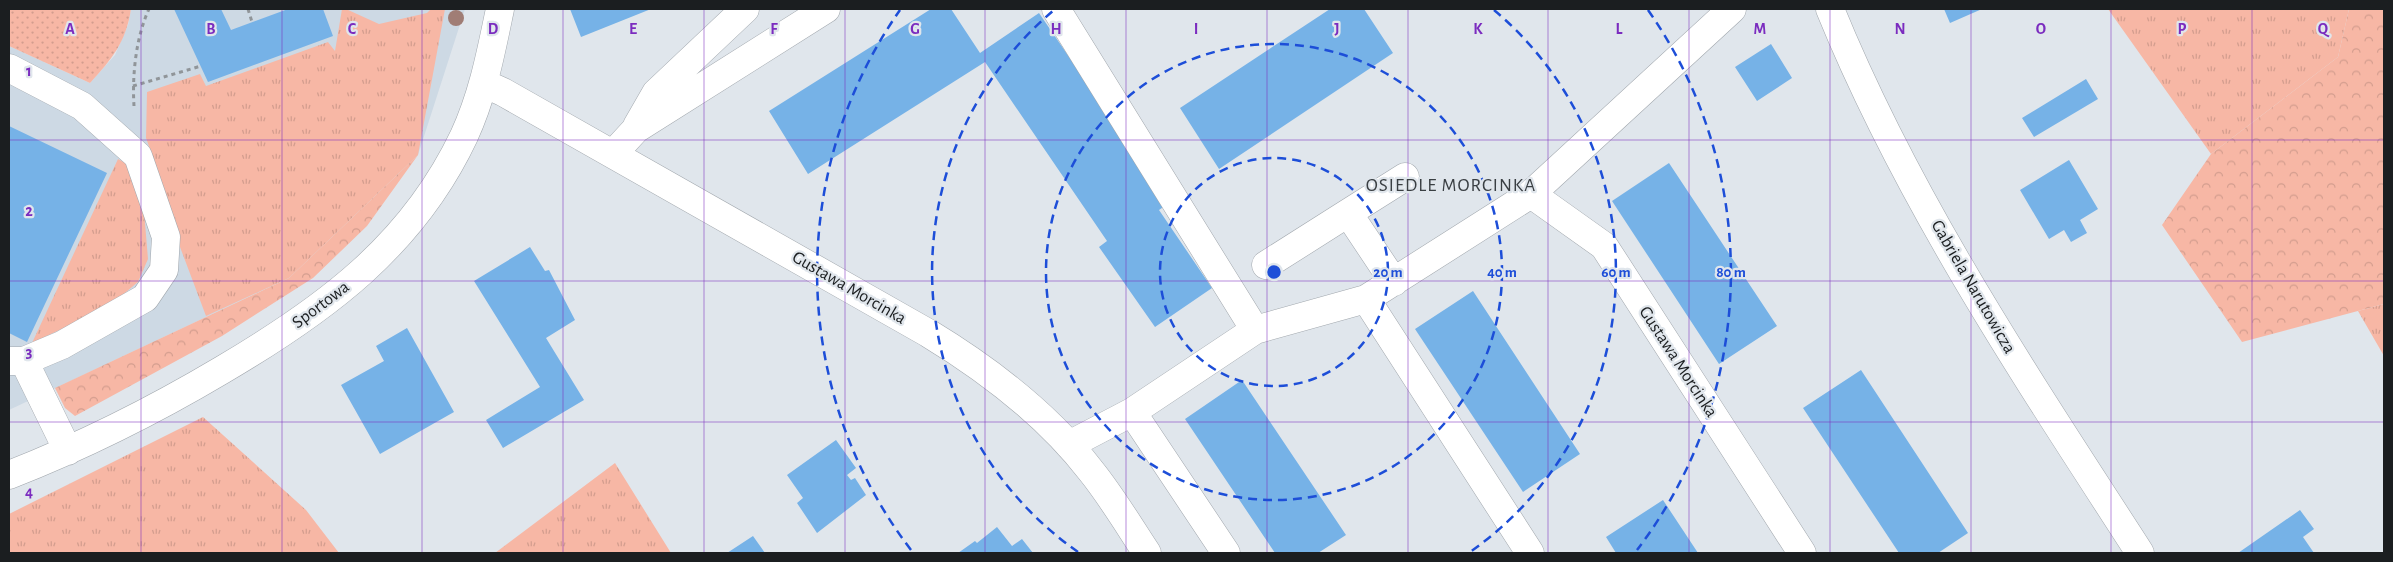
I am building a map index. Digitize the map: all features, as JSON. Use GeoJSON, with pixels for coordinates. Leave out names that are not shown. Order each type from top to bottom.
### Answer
{"type":"FeatureCollection","features":[{"type":"Feature","properties":{"kind":"street","name":"Sportowa"},"geometry":{"type":"LineString","coordinates":[[9,475],[143,415],[251,354],[310,315],[357,278],[382,255],[404,229],[449,164],[471,121],[484,83],[500,9]]}},
{"type":"Feature","properties":{"kind":"street"},"geometry":{"type":"LineString","coordinates":[[613,154],[636,129],[656,93],[745,9]]}},
{"type":"Feature","properties":{"kind":"street"},"geometry":{"type":"LineString","coordinates":[[636,129],[826,9]]}},
{"type":"Feature","properties":{"kind":"street"},"geometry":{"type":"LineString","coordinates":[[1056,9],[1255,330]]}},
{"type":"Feature","properties":{"kind":"street"},"geometry":{"type":"LineString","coordinates":[[1069,445],[1132,412],[1255,330],[1366,299],[1531,194],[1732,9]]}},
{"type":"Feature","properties":{"kind":"street","name":"Gabriela Narutowicza"},"geometry":{"type":"LineString","coordinates":[[1830,9],[1855,71],[1903,164],[1997,332],[2140,553]]}},
{"type":"Feature","properties":{"kind":"street"},"geometry":{"type":"LineString","coordinates":[[9,68],[82,106],[138,156],[166,237],[164,270],[145,298],[62,345],[17,361],[68,450]]}},
{"type":"Feature","properties":{"kind":"street","name":"Gustawa Morcinka"},"geometry":{"type":"LineString","coordinates":[[484,83],[613,154],[964,355],[1032,408],[1069,445],[1097,478],[1147,553]]}},
{"type":"Feature","properties":{"kind":"street"},"geometry":{"type":"LineString","coordinates":[[1266,265],[1405,177]]}},
{"type":"Feature","properties":{"kind":"street","name":"Gustawa Morcinka"},"geometry":{"type":"LineString","coordinates":[[1531,194],[1604,246],[1802,553]]}},
{"type":"Feature","properties":{"kind":"street"},"geometry":{"type":"LineString","coordinates":[[1348,213],[1394,282]]}},
{"type":"Feature","properties":{"kind":"street"},"geometry":{"type":"LineString","coordinates":[[1366,299],[1530,553]]}},
{"type":"Feature","properties":{"kind":"street"},"geometry":{"type":"LineString","coordinates":[[1132,412],[1226,553]]}},
{"type":"Feature","properties":{"kind":"path"},"geometry":{"type":"LineString","coordinates":[[138,156],[132,86],[143,22],[149,9]]}},
{"type":"Feature","properties":{"kind":"path"},"geometry":{"type":"LineString","coordinates":[[248,9],[252,22]]}},
{"type":"Feature","properties":{"kind":"path"},"geometry":{"type":"LineString","coordinates":[[132,86],[201,66]]}},
{"type":"Feature","properties":{"kind":"shaded area"},"geometry":{"type":"Polygon","coordinates":[[[131,9],[465,9],[418,155],[289,278],[9,410],[9,46],[90,83],[115,55],[128,25],[131,9]]]}},
{"type":"Feature","properties":{"kind":"green space"},"geometry":{"type":"Polygon","coordinates":[[[9,9],[131,9],[122,41],[105,66],[90,83],[9,46],[9,9]]]}},
{"type":"Feature","properties":{"kind":"green space"},"geometry":{"type":"Polygon","coordinates":[[[342,9],[346,9],[379,24],[427,13],[431,9],[445,9],[418,155],[289,278],[206,316],[177,239],[158,171],[146,138],[147,92],[200,74],[206,86],[328,42],[335,51],[342,9]]]}},
{"type":"Feature","properties":{"kind":"green space"},"geometry":{"type":"Polygon","coordinates":[[[2108,9],[2349,9],[2338,57],[2211,154],[2108,9]]]}},
{"type":"Feature","properties":{"kind":"green space"},"geometry":{"type":"Polygon","coordinates":[[[2349,9],[2384,9],[2384,304],[2242,342],[2162,225],[2211,154],[2338,57],[2349,9]]]}},
{"type":"Feature","properties":{"kind":"green space"},"geometry":{"type":"Polygon","coordinates":[[[418,155],[367,226],[313,278],[222,336],[75,416],[65,408],[55,388],[289,278],[418,155]]]}},
{"type":"Feature","properties":{"kind":"green space"},"geometry":{"type":"Polygon","coordinates":[[[118,159],[127,164],[144,211],[148,259],[138,282],[108,307],[32,343],[118,159]]]}},
{"type":"Feature","properties":{"kind":"green space"},"geometry":{"type":"Polygon","coordinates":[[[2384,304],[2384,356],[2358,311],[2384,304]]]}},
{"type":"Feature","properties":{"kind":"green space"},"geometry":{"type":"Polygon","coordinates":[[[203,417],[306,510],[339,553],[9,553],[9,514],[203,417]]]}},
{"type":"Feature","properties":{"kind":"green space"},"geometry":{"type":"Polygon","coordinates":[[[615,463],[671,553],[495,553],[615,463]]]}},
{"type":"Feature","properties":{"kind":"building"},"geometry":{"type":"Polygon","coordinates":[[[174,9],[221,9],[231,30],[288,9],[323,9],[333,36],[208,82],[174,9]]]}},
{"type":"Feature","properties":{"kind":"building"},"geometry":{"type":"Polygon","coordinates":[[[570,9],[651,9],[581,37],[570,9]]]}},
{"type":"Feature","properties":{"kind":"building"},"geometry":{"type":"Polygon","coordinates":[[[931,9],[951,9],[980,53],[1039,13],[1169,203],[1159,210],[1212,288],[1155,327],[1099,247],[1107,241],[985,62],[808,174],[769,111],[931,9]]]}},
{"type":"Feature","properties":{"kind":"building"},"geometry":{"type":"Polygon","coordinates":[[[1330,9],[1364,9],[1393,53],[1219,169],[1180,108],[1330,9]]]}},
{"type":"Feature","properties":{"kind":"building"},"geometry":{"type":"Polygon","coordinates":[[[1944,9],[1982,9],[1950,23],[1944,9]]]}},
{"type":"Feature","properties":{"kind":"building"},"geometry":{"type":"Polygon","coordinates":[[[1771,44],[1792,78],[1757,101],[1735,67],[1771,44]]]}},
{"type":"Feature","properties":{"kind":"building"},"geometry":{"type":"Polygon","coordinates":[[[2086,79],[2098,99],[2034,137],[2022,118],[2086,79]]]}},
{"type":"Feature","properties":{"kind":"building"},"geometry":{"type":"Polygon","coordinates":[[[9,126],[107,173],[27,342],[9,333],[9,126]]]}},
{"type":"Feature","properties":{"kind":"building"},"geometry":{"type":"Polygon","coordinates":[[[2069,160],[2098,209],[2080,220],[2087,233],[2071,242],[2064,230],[2049,239],[2020,190],[2069,160]]]}},
{"type":"Feature","properties":{"kind":"building"},"geometry":{"type":"Polygon","coordinates":[[[1669,163],[1777,326],[1719,364],[1612,201],[1669,163]]]}},
{"type":"Feature","properties":{"kind":"building"},"geometry":{"type":"Polygon","coordinates":[[[530,247],[545,271],[549,270],[575,320],[546,338],[584,400],[503,448],[486,420],[540,387],[474,281],[530,247]]]}},
{"type":"Feature","properties":{"kind":"building"},"geometry":{"type":"Polygon","coordinates":[[[1473,291],[1580,454],[1523,492],[1415,329],[1473,291]]]}},
{"type":"Feature","properties":{"kind":"building"},"geometry":{"type":"Polygon","coordinates":[[[407,328],[454,412],[380,454],[341,385],[384,361],[376,346],[407,328]]]}},
{"type":"Feature","properties":{"kind":"building"},"geometry":{"type":"Polygon","coordinates":[[[1861,370],[1968,533],[1938,553],[1899,553],[1803,408],[1861,370]]]}},
{"type":"Feature","properties":{"kind":"building"},"geometry":{"type":"Polygon","coordinates":[[[1242,380],[1346,535],[1318,553],[1275,553],[1185,419],[1242,380]]]}},
{"type":"Feature","properties":{"kind":"building"},"geometry":{"type":"Polygon","coordinates":[[[836,440],[856,468],[847,475],[851,480],[855,478],[866,495],[817,533],[797,503],[803,498],[787,475],[836,440]]]}},
{"type":"Feature","properties":{"kind":"building"},"geometry":{"type":"Polygon","coordinates":[[[1663,500],[1698,553],[1616,553],[1606,537],[1663,500]]]}},
{"type":"Feature","properties":{"kind":"building"},"geometry":{"type":"Polygon","coordinates":[[[2300,510],[2314,529],[2303,537],[2314,553],[2238,553],[2300,510]]]}},
{"type":"Feature","properties":{"kind":"building"},"geometry":{"type":"Polygon","coordinates":[[[997,527],[1012,546],[1022,539],[1033,553],[958,553],[975,541],[977,543],[997,527]]]}},
{"type":"Feature","properties":{"kind":"building"},"geometry":{"type":"Polygon","coordinates":[[[753,536],[765,553],[727,553],[753,536]]]}},
{"type":"Feature","properties":{"kind":"district","name":"OSIEDLE MORCINKA"},"geometry":{"type":"Point","coordinates":[1451,185]}}]}
